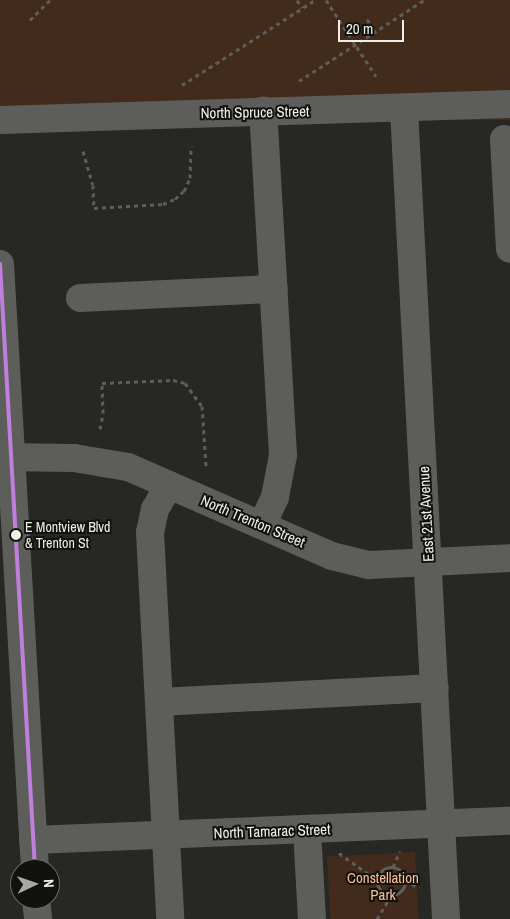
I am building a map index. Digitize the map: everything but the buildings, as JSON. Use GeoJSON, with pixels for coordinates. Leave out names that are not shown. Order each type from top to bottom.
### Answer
{"type":"FeatureCollection","features":[{"type":"Feature","properties":{"kind":"main road"},"geometry":{"type":"LineString","coordinates":[[0,278],[6,457],[34,859]]}},
{"type":"Feature","properties":{"kind":"street","name":"North Spruce Street"},"geometry":{"type":"LineString","coordinates":[[0,120],[263,111],[404,109],[510,104]]}},
{"type":"Feature","properties":{"kind":"street","name":"East 21st Avenue"},"geometry":{"type":"LineString","coordinates":[[404,109],[446,919]]}},
{"type":"Feature","properties":{"kind":"street"},"geometry":{"type":"LineString","coordinates":[[262,525],[275,497],[283,454],[263,111]]}},
{"type":"Feature","properties":{"kind":"street"},"geometry":{"type":"LineString","coordinates":[[504,139],[510,250]]}},
{"type":"Feature","properties":{"kind":"street"},"geometry":{"type":"LineString","coordinates":[[80,298],[274,289]]}},
{"type":"Feature","properties":{"kind":"street","name":"North Trenton Street"},"geometry":{"type":"LineString","coordinates":[[6,457],[74,458],[128,468],[332,556],[369,565],[510,558]]}},
{"type":"Feature","properties":{"kind":"street"},"geometry":{"type":"LineString","coordinates":[[169,485],[155,509],[150,532],[170,919]]}},
{"type":"Feature","properties":{"kind":"street"},"geometry":{"type":"LineString","coordinates":[[159,702],[435,688]]}},
{"type":"Feature","properties":{"kind":"street","name":"North Tamarac Street"},"geometry":{"type":"LineString","coordinates":[[33,840],[510,822]]}},
{"type":"Feature","properties":{"kind":"street"},"geometry":{"type":"LineString","coordinates":[[307,830],[312,919]]}},
{"type":"Feature","properties":{"kind":"path"},"geometry":{"type":"LineString","coordinates":[[30,20],[50,0]]}},
{"type":"Feature","properties":{"kind":"path"},"geometry":{"type":"LineString","coordinates":[[297,0],[302,8]]}},
{"type":"Feature","properties":{"kind":"path"},"geometry":{"type":"LineString","coordinates":[[182,85],[315,0]]}},
{"type":"Feature","properties":{"kind":"path"},"geometry":{"type":"LineString","coordinates":[[326,0],[376,76]]}},
{"type":"Feature","properties":{"kind":"path"},"geometry":{"type":"LineString","coordinates":[[299,81],[424,0]]}},
{"type":"Feature","properties":{"kind":"path"},"geometry":{"type":"LineString","coordinates":[[367,19],[375,32]]}},
{"type":"Feature","properties":{"kind":"path"},"geometry":{"type":"LineString","coordinates":[[84,151],[93,185],[94,208],[164,204],[175,199],[184,191],[190,178],[191,146]]}},
{"type":"Feature","properties":{"kind":"path"},"geometry":{"type":"LineString","coordinates":[[100,430],[103,413],[102,383],[173,380],[185,383],[202,406],[206,467]]}},
{"type":"Feature","properties":{"kind":"path"},"geometry":{"type":"LineString","coordinates":[[378,881],[381,872],[394,867],[401,850]]}},
{"type":"Feature","properties":{"kind":"path"},"geometry":{"type":"LineString","coordinates":[[339,853],[378,881],[384,892],[392,894],[400,892],[405,880],[402,871],[394,867]]}},
{"type":"Feature","properties":{"kind":"path"},"geometry":{"type":"LineString","coordinates":[[405,880],[419,888]]}},
{"type":"Feature","properties":{"kind":"path"},"geometry":{"type":"LineString","coordinates":[[377,919],[392,894]]}},
{"type":"Feature","properties":{"kind":"green space"},"geometry":{"type":"Polygon","coordinates":[[[0,0],[510,0],[510,120],[0,120],[0,0]]]}},
{"type":"Feature","properties":{"kind":"green space","name":"Constellation Park"},"geometry":{"type":"Polygon","coordinates":[[[415,852],[419,919],[330,919],[327,857],[415,852]]]}},
{"type":"Feature","properties":{"kind":"transit line","name":"20"},"geometry":{"type":"LineString","coordinates":[[0,264],[34,859]]}},
{"type":"Feature","properties":{"kind":"place","name":"E Montview Blvd & Trenton St"},"geometry":{"type":"Point","coordinates":[16,535]}}]}
